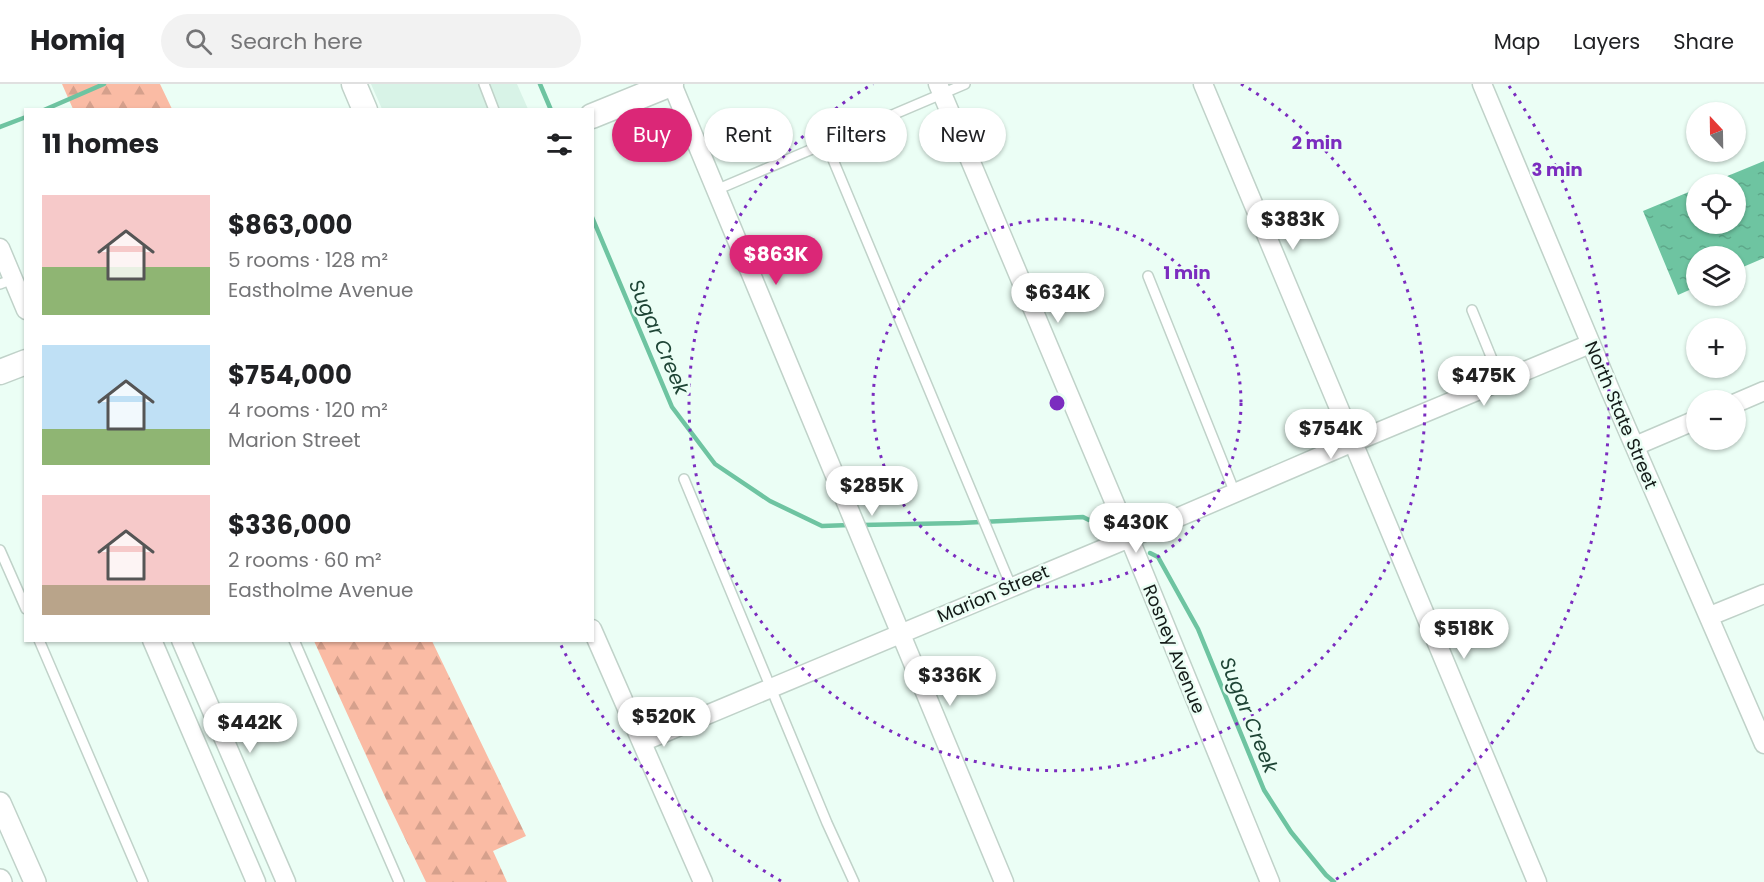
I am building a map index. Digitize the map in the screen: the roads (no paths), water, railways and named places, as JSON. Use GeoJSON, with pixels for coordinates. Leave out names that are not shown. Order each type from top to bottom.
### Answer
{"type":"FeatureCollection","features":[{"type":"Feature","properties":{"kind":"main road"},"geometry":{"type":"LineString","coordinates":[[354,84],[364,108]]}},
{"type":"Feature","properties":{"kind":"main road"},"geometry":{"type":"LineString","coordinates":[[594,115],[672,84]]}},
{"type":"Feature","properties":{"kind":"main road"},"geometry":{"type":"LineString","coordinates":[[0,372],[24,363]]}},
{"type":"Feature","properties":{"kind":"street"},"geometry":{"type":"LineString","coordinates":[[672,84],[1004,882]]}},
{"type":"Feature","properties":{"kind":"street"},"geometry":{"type":"LineString","coordinates":[[1203,84],[1537,882]]}},
{"type":"Feature","properties":{"kind":"street","name":"North State Street"},"geometry":{"type":"LineString","coordinates":[[1482,84],[1590,344],[1764,744]]}},
{"type":"Feature","properties":{"kind":"street","name":"Rosney Avenue"},"geometry":{"type":"LineString","coordinates":[[940,89],[1129,537],[1270,882]]}},
{"type":"Feature","properties":{"kind":"street"},"geometry":{"type":"LineString","coordinates":[[0,248],[6,282],[24,307]]}},
{"type":"Feature","properties":{"kind":"street","name":"Marion Street"},"geometry":{"type":"LineString","coordinates":[[642,742],[1590,344]]}},
{"type":"Feature","properties":{"kind":"street"},"geometry":{"type":"LineString","coordinates":[[1746,399],[1764,391]]}},
{"type":"Feature","properties":{"kind":"street"},"geometry":{"type":"LineString","coordinates":[[1635,446],[1686,424]]}},
{"type":"Feature","properties":{"kind":"street"},"geometry":{"type":"LineString","coordinates":[[1710,616],[1764,594]]}},
{"type":"Feature","properties":{"kind":"street"},"geometry":{"type":"LineString","coordinates":[[594,633],[703,882]]}},
{"type":"Feature","properties":{"kind":"street"},"geometry":{"type":"LineString","coordinates":[[256,882],[155,647],[182,642],[286,882]]}},
{"type":"Feature","properties":{"kind":"street"},"geometry":{"type":"LineString","coordinates":[[186,720],[211,710]]}},
{"type":"Feature","properties":{"kind":"street"},"geometry":{"type":"LineString","coordinates":[[0,803],[35,882]]}},
{"type":"Feature","properties":{"kind":"lane"},"geometry":{"type":"LineString","coordinates":[[484,84],[493,108]]}},
{"type":"Feature","properties":{"kind":"lane"},"geometry":{"type":"LineString","coordinates":[[900,108],[940,89],[964,84]]}},
{"type":"Feature","properties":{"kind":"lane"},"geometry":{"type":"LineString","coordinates":[[716,190],[805,152]]}},
{"type":"Feature","properties":{"kind":"lane"},"geometry":{"type":"LineString","coordinates":[[834,162],[1011,586]]}},
{"type":"Feature","properties":{"kind":"lane"},"geometry":{"type":"LineString","coordinates":[[1148,276],[1235,493]]}},
{"type":"Feature","properties":{"kind":"lane"},"geometry":{"type":"LineString","coordinates":[[1472,310],[1501,381]]}},
{"type":"Feature","properties":{"kind":"lane"},"geometry":{"type":"LineString","coordinates":[[684,479],[827,823],[854,882]]}},
{"type":"Feature","properties":{"kind":"lane"},"geometry":{"type":"LineString","coordinates":[[0,550],[24,604]]}},
{"type":"Feature","properties":{"kind":"lane"},"geometry":{"type":"LineString","coordinates":[[40,642],[143,882]]}},
{"type":"Feature","properties":{"kind":"lane"},"geometry":{"type":"LineString","coordinates":[[295,642],[399,882]]}},
{"type":"Feature","properties":{"kind":"water"},"geometry":{"type":"Polygon","coordinates":[[[1764,161],[1764,258],[1746,266],[1746,246],[1686,246],[1686,291],[1678,295],[1643,211],[1686,193],[1686,234],[1746,234],[1746,174],[1732,174],[1764,161]]]}},
{"type":"Feature","properties":{"kind":"waterway","name":"Sugar Creek"},"geometry":{"type":"LineString","coordinates":[[49,108],[104,84]]}},
{"type":"Feature","properties":{"kind":"waterway","name":"Sugar Creek"},"geometry":{"type":"LineString","coordinates":[[540,84],[550,108]]}},
{"type":"Feature","properties":{"kind":"waterway","name":"Sugar Creek"},"geometry":{"type":"LineString","coordinates":[[0,127],[24,118]]}},
{"type":"Feature","properties":{"kind":"waterway","name":"Sugar Creek"},"geometry":{"type":"LineString","coordinates":[[594,222],[672,407],[715,464],[770,501],[822,526],[850,525]]}},
{"type":"Feature","properties":{"kind":"waterway","name":"Sugar Creek"},"geometry":{"type":"LineString","coordinates":[[862,525],[1083,517],[1089,520]]}},
{"type":"Feature","properties":{"kind":"waterway","name":"Sugar Creek"},"geometry":{"type":"LineString","coordinates":[[1150,553],[1158,557],[1198,629],[1264,790],[1291,832],[1334,882]]}}]}
